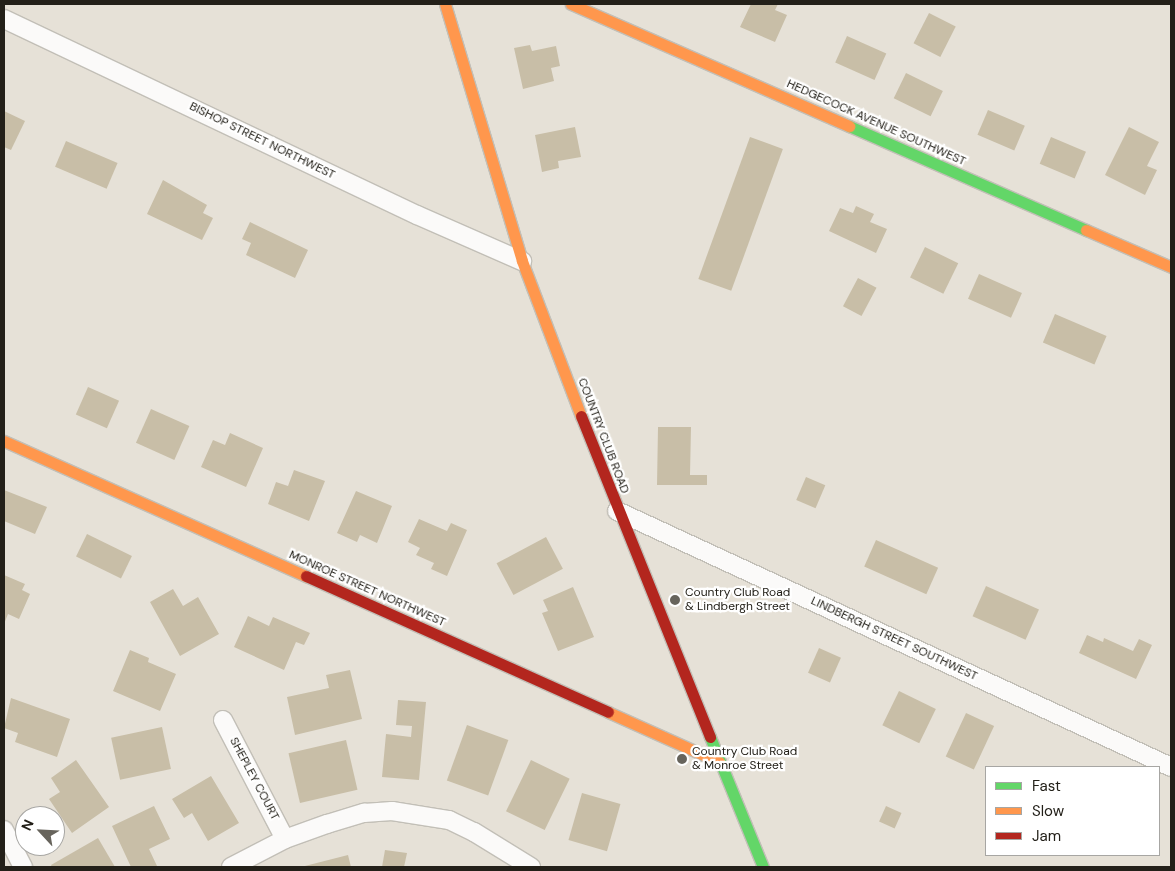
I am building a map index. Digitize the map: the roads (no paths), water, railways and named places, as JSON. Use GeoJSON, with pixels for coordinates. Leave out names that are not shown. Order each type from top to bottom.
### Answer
{"type":"FeatureCollection","features":[{"type":"Feature","properties":{"kind":"street","name":"COUNTRY CLUB ROAD"},"geometry":{"type":"LineString","coordinates":[[445,4],[452,36],[522,260],[617,511],[763,867]]}},
{"type":"Feature","properties":{"kind":"street","name":"HEDGECOCK AVENUE SOUTHWEST"},"geometry":{"type":"LineString","coordinates":[[571,4],[1171,267]]}},
{"type":"Feature","properties":{"kind":"street","name":"BISHOP STREET NORTHWEST"},"geometry":{"type":"LineString","coordinates":[[4,19],[417,215],[522,260]]}},
{"type":"Feature","properties":{"kind":"street","name":"MONROE STREET NORTHWEST"},"geometry":{"type":"LineString","coordinates":[[4,441],[719,762]]}},
{"type":"Feature","properties":{"kind":"street","name":"LINDBERGH STREET SOUTHWEST"},"geometry":{"type":"LineString","coordinates":[[617,511],[1171,767]]}},
{"type":"Feature","properties":{"kind":"street","name":"SHEPLEY COURT"},"geometry":{"type":"LineString","coordinates":[[223,720],[285,839]]}},
{"type":"Feature","properties":{"kind":"street"},"geometry":{"type":"LineString","coordinates":[[231,867],[285,839],[364,814],[392,811],[421,813],[449,820],[474,832],[531,867]]}},
{"type":"Feature","properties":{"kind":"street"},"geometry":{"type":"LineString","coordinates":[[4,830],[23,867]]}},
{"type":"Feature","properties":{"kind":"place","name":"Country Club Road & Lindbergh Street"},"geometry":{"type":"Point","coordinates":[675,600]}},
{"type":"Feature","properties":{"kind":"place","name":"Country Club Road & Monroe Street"},"geometry":{"type":"Point","coordinates":[682,759]}}]}
